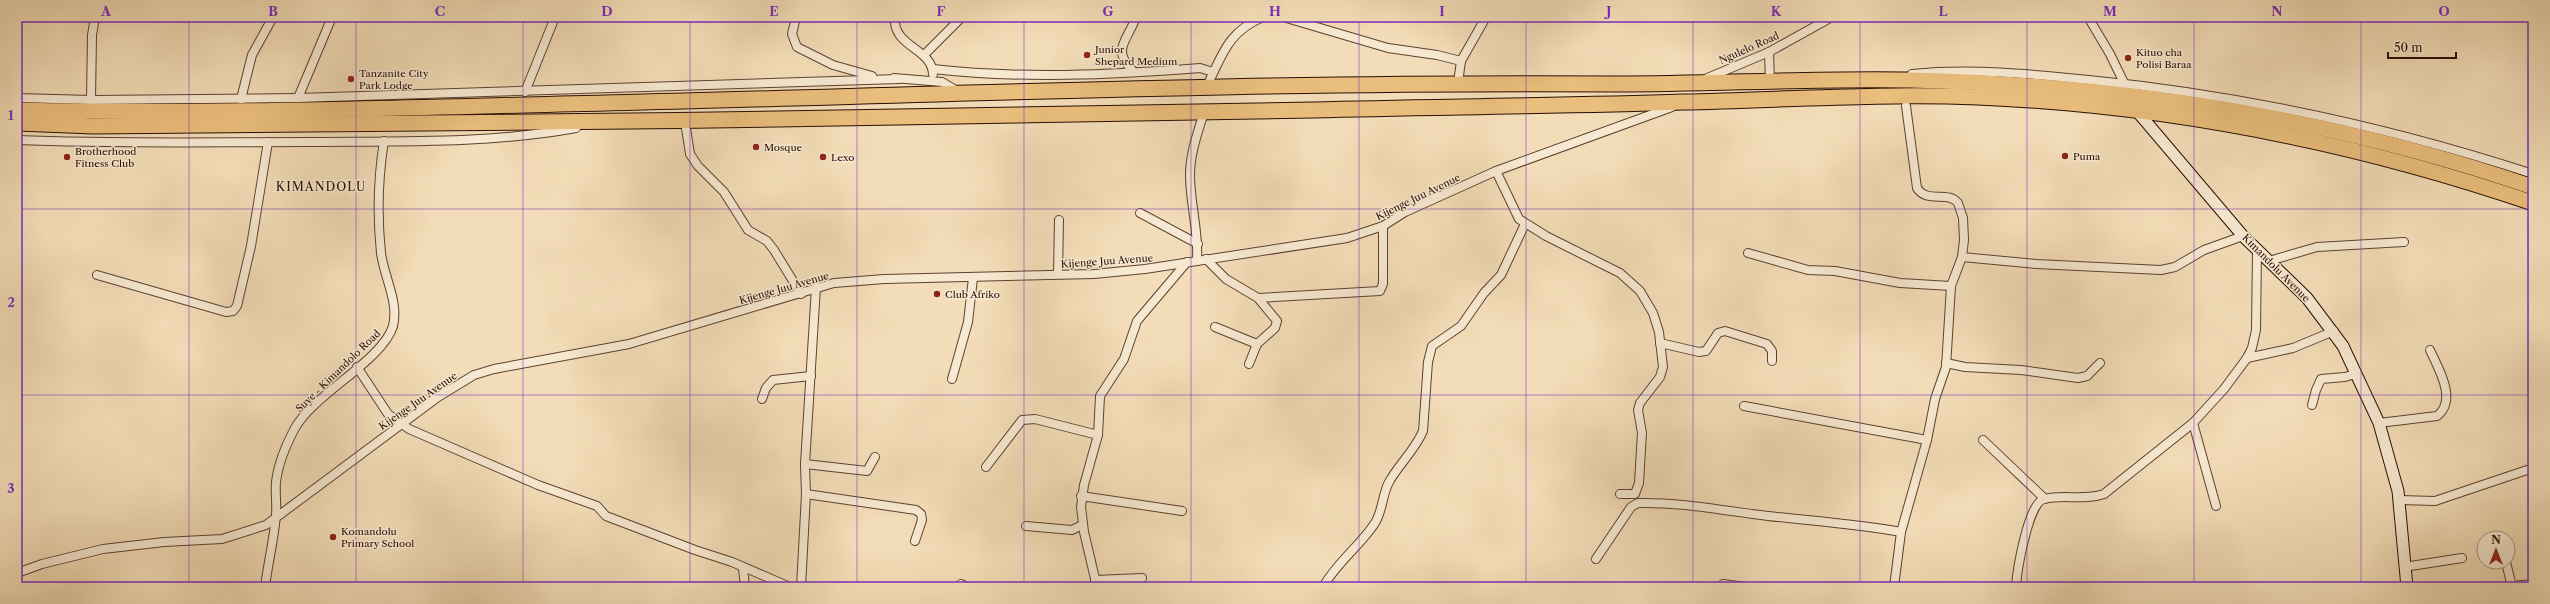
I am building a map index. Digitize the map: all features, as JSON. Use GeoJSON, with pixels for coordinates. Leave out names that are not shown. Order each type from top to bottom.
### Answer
{"type":"FeatureCollection","features":[{"type":"Feature","properties":{"kind":"highway"},"geometry":{"type":"LineString","coordinates":[[17,110],[294,111],[1454,83],[1693,84],[1911,80],[2045,87],[2127,89],[2357,135],[2426,153],[2533,187]]}},
{"type":"Feature","properties":{"kind":"highway"},"geometry":{"type":"LineString","coordinates":[[1449,107],[1454,83]]}},
{"type":"Feature","properties":{"kind":"highway"},"geometry":{"type":"LineString","coordinates":[[1511,106],[1512,83]]}},
{"type":"Feature","properties":{"kind":"highway"},"geometry":{"type":"LineString","coordinates":[[17,122],[115,126],[685,122],[1511,106],[1904,95],[1979,97],[2136,110],[2326,143],[2413,164],[2533,203]]}},
{"type":"Feature","properties":{"kind":"street"},"geometry":{"type":"LineString","coordinates":[[91,100],[91,43],[95,17]]}},
{"type":"Feature","properties":{"kind":"street"},"geometry":{"type":"LineString","coordinates":[[241,99],[252,55],[273,17]]}},
{"type":"Feature","properties":{"kind":"street"},"geometry":{"type":"LineString","coordinates":[[298,98],[332,17]]}},
{"type":"Feature","properties":{"kind":"street"},"geometry":{"type":"LineString","coordinates":[[525,92],[555,17]]}},
{"type":"Feature","properties":{"kind":"street"},"geometry":{"type":"LineString","coordinates":[[796,17],[792,34],[793,42],[804,52],[849,72],[899,79]]}},
{"type":"Feature","properties":{"kind":"street"},"geometry":{"type":"LineString","coordinates":[[895,17],[895,28],[902,40],[924,55],[933,69],[933,80]]}},
{"type":"Feature","properties":{"kind":"street"},"geometry":{"type":"LineString","coordinates":[[924,55],[962,17]]}},
{"type":"Feature","properties":{"kind":"street"},"geometry":{"type":"LineString","coordinates":[[1133,71],[1122,59],[1121,52],[1136,17]]}},
{"type":"Feature","properties":{"kind":"street"},"geometry":{"type":"LineString","coordinates":[[1206,88],[1222,53],[1236,34],[1261,17]]}},
{"type":"Feature","properties":{"kind":"street"},"geometry":{"type":"LineString","coordinates":[[1283,17],[1388,48],[1437,55],[1461,61]]}},
{"type":"Feature","properties":{"kind":"street"},"geometry":{"type":"LineString","coordinates":[[1454,83],[1461,61],[1486,17]]}},
{"type":"Feature","properties":{"kind":"street","name":"Ngulelo Road"},"geometry":{"type":"LineString","coordinates":[[1693,84],[1769,52],[1832,17]]}},
{"type":"Feature","properties":{"kind":"street"},"geometry":{"type":"LineString","coordinates":[[2088,17],[2127,89],[2210,95],[2333,118],[2417,138],[2533,174]]}},
{"type":"Feature","properties":{"kind":"street"},"geometry":{"type":"LineString","coordinates":[[1769,52],[1770,83]]}},
{"type":"Feature","properties":{"kind":"street"},"geometry":{"type":"LineString","coordinates":[[933,69],[986,75],[1052,76],[1203,68],[1213,72]]}},
{"type":"Feature","properties":{"kind":"street"},"geometry":{"type":"LineString","coordinates":[[17,98],[91,100],[298,98],[525,92],[594,87],[899,79],[933,80],[951,86],[963,94]]}},
{"type":"Feature","properties":{"kind":"street","name":"Kijenge Juu Avenue"},"geometry":{"type":"LineString","coordinates":[[17,573],[42,564],[102,549],[148,543],[222,539],[266,525],[400,424],[458,384],[494,369],[629,344],[801,294],[816,287],[854,280],[973,278],[1108,272],[1348,238],[1383,226],[1405,212],[1496,171],[1686,102]]}},
{"type":"Feature","properties":{"kind":"street"},"geometry":{"type":"LineString","coordinates":[[1894,587],[1901,532],[1927,440],[1935,399],[1944,380],[1951,286],[1962,257],[1963,224],[1958,202],[1950,198],[1924,195],[1917,188],[1906,106]]}},
{"type":"Feature","properties":{"kind":"street","name":"Kimandolu Avenue"},"geometry":{"type":"LineString","coordinates":[[2136,110],[2243,236],[2257,251],[2288,278],[2334,331],[2343,346],[2379,423],[2399,500],[2407,587]]}},
{"type":"Feature","properties":{"kind":"street"},"geometry":{"type":"LineString","coordinates":[[1204,112],[1193,148],[1190,174],[1201,260],[1226,279],[1258,298],[1278,325],[1257,344],[1249,364]]}},
{"type":"Feature","properties":{"kind":"street"},"geometry":{"type":"LineString","coordinates":[[17,140],[268,142],[384,141],[530,136],[604,122]]}},
{"type":"Feature","properties":{"kind":"street"},"geometry":{"type":"LineString","coordinates":[[685,122],[690,154],[698,166],[724,192],[748,230],[766,241],[774,250],[801,294]]}},
{"type":"Feature","properties":{"kind":"street","name":"Suye - Kimandolo Road"},"geometry":{"type":"LineString","coordinates":[[265,587],[276,516],[276,481],[286,448],[296,427],[309,411],[388,338],[395,317],[384,270],[379,235],[378,189],[384,141]]}},
{"type":"Feature","properties":{"kind":"street"},"geometry":{"type":"LineString","coordinates":[[97,275],[226,312],[233,311],[237,306],[251,246],[268,142]]}},
{"type":"Feature","properties":{"kind":"street"},"geometry":{"type":"LineString","coordinates":[[1496,171],[1514,211],[1525,224],[1631,280],[1653,313],[1660,343],[1663,367],[1660,377],[1640,403],[1638,410],[1642,433],[1639,483],[1635,494],[1620,494]]}},
{"type":"Feature","properties":{"kind":"street"},"geometry":{"type":"LineString","coordinates":[[1140,212],[1198,244]]}},
{"type":"Feature","properties":{"kind":"street"},"geometry":{"type":"LineString","coordinates":[[1058,274],[1059,220]]}},
{"type":"Feature","properties":{"kind":"street"},"geometry":{"type":"LineString","coordinates":[[1324,587],[1337,565],[1375,523],[1380,513],[1388,484],[1419,441],[1423,431],[1428,362],[1432,346],[1461,326],[1484,293],[1501,275],[1525,224]]}},
{"type":"Feature","properties":{"kind":"street"},"geometry":{"type":"LineString","coordinates":[[1258,298],[1380,291],[1383,284],[1383,226]]}},
{"type":"Feature","properties":{"kind":"street"},"geometry":{"type":"LineString","coordinates":[[1962,257],[2036,264],[2161,270],[2175,267],[2204,250],[2243,236]]}},
{"type":"Feature","properties":{"kind":"street"},"geometry":{"type":"LineString","coordinates":[[2269,261],[2317,247],[2404,242]]}},
{"type":"Feature","properties":{"kind":"street"},"geometry":{"type":"LineString","coordinates":[[2016,587],[2029,520],[2036,504],[2045,499],[2090,498],[2104,494],[2193,423],[2224,389],[2247,358],[2252,348],[2256,330],[2257,251]]}},
{"type":"Feature","properties":{"kind":"street"},"geometry":{"type":"LineString","coordinates":[[1748,253],[1808,270],[1835,271],[1900,282],[1951,286]]}},
{"type":"Feature","properties":{"kind":"street"},"geometry":{"type":"LineString","coordinates":[[1142,578],[1096,584],[1082,525],[1081,496],[1098,435],[1100,396],[1124,360],[1137,321],[1187,262]]}},
{"type":"Feature","properties":{"kind":"street"},"geometry":{"type":"LineString","coordinates":[[952,379],[968,322],[973,278]]}},
{"type":"Feature","properties":{"kind":"street"},"geometry":{"type":"LineString","coordinates":[[801,587],[806,494],[805,464],[816,287]]}},
{"type":"Feature","properties":{"kind":"street"},"geometry":{"type":"LineString","coordinates":[[1215,327],[1257,344]]}},
{"type":"Feature","properties":{"kind":"street"},"geometry":{"type":"LineString","coordinates":[[1660,343],[1699,352],[1706,351],[1718,333],[1725,331],[1767,344],[1772,350],[1772,361]]}},
{"type":"Feature","properties":{"kind":"street"},"geometry":{"type":"LineString","coordinates":[[2247,358],[2293,348],[2334,331]]}},
{"type":"Feature","properties":{"kind":"street"},"geometry":{"type":"LineString","coordinates":[[2379,423],[2437,416],[2442,412],[2446,392],[2445,385],[2430,350]]}},
{"type":"Feature","properties":{"kind":"street"},"geometry":{"type":"LineString","coordinates":[[1946,363],[1965,367],[2021,370],[2078,378],[2087,376],[2100,363]]}},
{"type":"Feature","properties":{"kind":"street"},"geometry":{"type":"LineString","coordinates":[[358,367],[388,414],[400,424],[538,485],[597,506],[606,516],[695,550],[732,562],[790,587]]}},
{"type":"Feature","properties":{"kind":"street"},"geometry":{"type":"LineString","coordinates":[[2312,405],[2316,390],[2322,379],[2345,377],[2355,374]]}},
{"type":"Feature","properties":{"kind":"street"},"geometry":{"type":"LineString","coordinates":[[762,399],[766,388],[773,380],[811,376]]}},
{"type":"Feature","properties":{"kind":"street"},"geometry":{"type":"LineString","coordinates":[[1744,406],[1927,440]]}},
{"type":"Feature","properties":{"kind":"street"},"geometry":{"type":"LineString","coordinates":[[986,466],[1022,420],[1035,419],[1098,435]]}},
{"type":"Feature","properties":{"kind":"street"},"geometry":{"type":"LineString","coordinates":[[2193,423],[2216,506]]}},
{"type":"Feature","properties":{"kind":"street"},"geometry":{"type":"LineString","coordinates":[[1983,440],[2045,499]]}},
{"type":"Feature","properties":{"kind":"street"},"geometry":{"type":"LineString","coordinates":[[805,464],[867,472],[875,457]]}},
{"type":"Feature","properties":{"kind":"street"},"geometry":{"type":"LineString","coordinates":[[2399,500],[2435,501],[2533,468]]}},
{"type":"Feature","properties":{"kind":"street"},"geometry":{"type":"LineString","coordinates":[[806,494],[916,510],[921,514],[922,520],[915,541]]}},
{"type":"Feature","properties":{"kind":"street"},"geometry":{"type":"LineString","coordinates":[[1081,496],[1182,511]]}},
{"type":"Feature","properties":{"kind":"street"},"geometry":{"type":"LineString","coordinates":[[1596,559],[1631,507],[1638,503],[1696,506],[1768,516],[1849,523],[1901,532]]}},
{"type":"Feature","properties":{"kind":"street"},"geometry":{"type":"LineString","coordinates":[[1026,526],[1072,530],[1082,525]]}},
{"type":"Feature","properties":{"kind":"street"},"geometry":{"type":"LineString","coordinates":[[2404,567],[2462,558]]}},
{"type":"Feature","properties":{"kind":"street"},"geometry":{"type":"LineString","coordinates":[[743,568],[745,587]]}},
{"type":"Feature","properties":{"kind":"street"},"geometry":{"type":"LineString","coordinates":[[2508,570],[2512,587],[2533,584]]}},
{"type":"Feature","properties":{"kind":"street"},"geometry":{"type":"LineString","coordinates":[[1723,584],[1746,587]]}},
{"type":"Feature","properties":{"kind":"place","name":"Junior Shepard Medium"},"geometry":{"type":"Point","coordinates":[1087,55]}},
{"type":"Feature","properties":{"kind":"place","name":"Kituo cha Polisi Baraa"},"geometry":{"type":"Point","coordinates":[2128,58]}},
{"type":"Feature","properties":{"kind":"place","name":"Tanzanite City Park Lodge"},"geometry":{"type":"Point","coordinates":[351,79]}},
{"type":"Feature","properties":{"kind":"place","name":"Mosque"},"geometry":{"type":"Point","coordinates":[756,147]}},
{"type":"Feature","properties":{"kind":"place","name":"Puma"},"geometry":{"type":"Point","coordinates":[2065,156]}},
{"type":"Feature","properties":{"kind":"place","name":"Brotherhood Fitness Club"},"geometry":{"type":"Point","coordinates":[67,157]}},
{"type":"Feature","properties":{"kind":"place","name":"Lexo"},"geometry":{"type":"Point","coordinates":[823,157]}},
{"type":"Feature","properties":{"kind":"place","name":"Club Afriko"},"geometry":{"type":"Point","coordinates":[937,294]}},
{"type":"Feature","properties":{"kind":"place","name":"Komandolu Primary School"},"geometry":{"type":"Point","coordinates":[333,537]}},
{"type":"Feature","properties":{"kind":"district","name":"KIMANDOLU"},"geometry":{"type":"Point","coordinates":[321,186]}}]}
